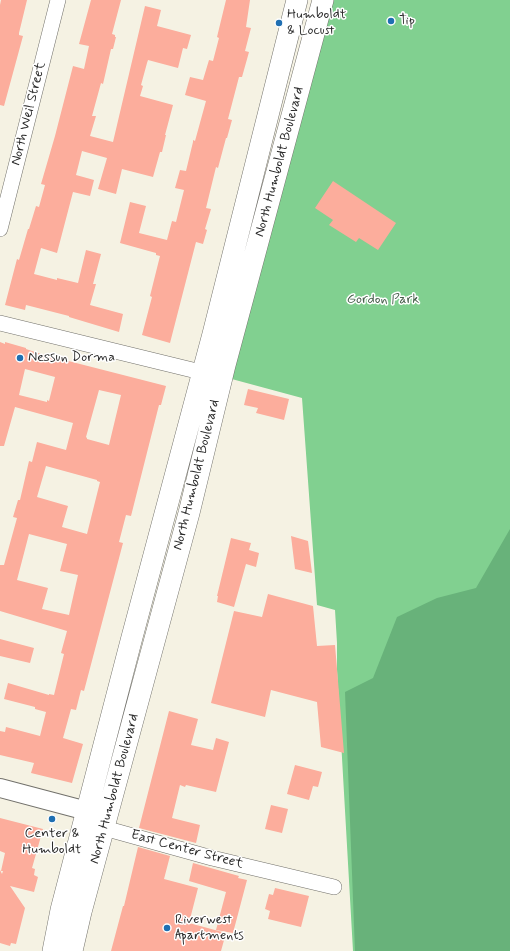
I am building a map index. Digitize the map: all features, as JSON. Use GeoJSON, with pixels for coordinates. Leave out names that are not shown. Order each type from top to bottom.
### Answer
{"type":"FeatureCollection","features":[{"type":"Feature","properties":{"kind":"main road"},"geometry":{"type":"LineString","coordinates":[[212,375],[296,0]]}},
{"type":"Feature","properties":{"kind":"main road","name":"North Humboldt Boulevard"},"geometry":{"type":"LineString","coordinates":[[53,951],[61,910],[87,811],[212,375],[324,0]]}},
{"type":"Feature","properties":{"kind":"main road","name":"North Humboldt Boulevard"},"geometry":{"type":"LineString","coordinates":[[72,951],[187,520],[212,375]]}},
{"type":"Feature","properties":{"kind":"street","name":"North Weil Street"},"geometry":{"type":"LineString","coordinates":[[0,229],[58,0]]}},
{"type":"Feature","properties":{"kind":"street"},"geometry":{"type":"LineString","coordinates":[[0,323],[212,375]]}},
{"type":"Feature","properties":{"kind":"street"},"geometry":{"type":"LineString","coordinates":[[0,788],[87,811]]}},
{"type":"Feature","properties":{"kind":"street","name":"East Center Street"},"geometry":{"type":"LineString","coordinates":[[87,811],[104,828],[212,858],[334,887]]}},
{"type":"Feature","properties":{"kind":"green space","name":"Gordon Park"},"geometry":{"type":"Polygon","coordinates":[[[332,0],[510,0],[510,951],[353,951],[335,610],[317,605],[302,398],[228,378],[332,0]]]}},
{"type":"Feature","properties":{"kind":"green space"},"geometry":{"type":"Polygon","coordinates":[[[510,529],[510,951],[355,951],[345,692],[373,678],[397,617],[437,598],[476,588],[510,529]]]}},
{"type":"Feature","properties":{"kind":"building"},"geometry":{"type":"Polygon","coordinates":[[[1,0],[27,0],[19,33],[19,35],[23,36],[4,106],[0,105],[1,0]]]}},
{"type":"Feature","properties":{"kind":"building"},"geometry":{"type":"Polygon","coordinates":[[[91,0],[121,0],[112,34],[116,37],[113,49],[111,49],[103,84],[101,83],[92,116],[96,116],[90,136],[113,142],[145,6],[161,10],[157,26],[191,35],[187,49],[183,48],[178,68],[148,60],[141,85],[143,86],[140,96],[173,105],[162,152],[160,152],[153,177],[122,169],[116,194],[98,189],[107,158],[82,151],[76,175],[94,180],[90,196],[73,192],[57,253],[41,248],[34,274],[57,280],[57,278],[78,283],[86,250],[101,254],[93,284],[96,284],[90,305],[123,314],[119,332],[69,316],[26,305],[25,310],[5,305],[17,259],[19,260],[36,206],[39,207],[45,185],[41,184],[73,66],[84,69],[89,46],[79,44],[91,0]]]}},
{"type":"Feature","properties":{"kind":"building"},"geometry":{"type":"Polygon","coordinates":[[[226,0],[250,0],[246,27],[251,28],[245,51],[249,52],[242,77],[239,77],[228,119],[232,120],[218,168],[216,167],[206,208],[211,209],[205,229],[207,230],[203,244],[196,242],[170,343],[142,335],[152,297],[150,296],[160,256],[156,255],[156,253],[120,243],[130,202],[146,206],[139,233],[167,240],[172,221],[176,222],[184,190],[175,188],[180,170],[186,171],[193,140],[195,141],[206,101],[185,95],[190,77],[203,80],[209,60],[213,61],[226,0]]]}},
{"type":"Feature","properties":{"kind":"building"},"geometry":{"type":"Polygon","coordinates":[[[333,181],[396,223],[378,250],[359,238],[356,242],[329,225],[333,220],[315,208],[333,181]]]}},
{"type":"Feature","properties":{"kind":"building"},"geometry":{"type":"Polygon","coordinates":[[[0,342],[5,344],[5,342],[41,354],[166,386],[161,405],[159,405],[131,516],[126,515],[119,542],[123,543],[84,691],[81,690],[76,710],[71,709],[63,738],[83,744],[72,783],[31,773],[34,763],[0,755],[0,731],[5,732],[6,727],[40,736],[46,712],[35,709],[35,707],[4,699],[8,683],[49,695],[54,695],[64,654],[61,653],[67,631],[0,611],[0,565],[4,565],[17,518],[13,517],[18,500],[20,500],[29,461],[32,462],[37,442],[66,450],[73,423],[15,407],[4,446],[0,446],[0,342]],[[25,369],[19,395],[47,402],[47,400],[49,401],[55,377],[25,369]],[[99,390],[86,437],[87,439],[109,445],[121,395],[99,390]],[[46,466],[37,497],[68,506],[62,527],[87,534],[100,482],[46,466]],[[29,534],[17,580],[48,588],[42,609],[69,615],[78,575],[60,571],[67,544],[29,534]]]}},
{"type":"Feature","properties":{"kind":"building"},"geometry":{"type":"Polygon","coordinates":[[[248,389],[289,399],[284,420],[256,413],[258,408],[244,405],[248,389]]]}},
{"type":"Feature","properties":{"kind":"building"},"geometry":{"type":"Polygon","coordinates":[[[291,536],[308,541],[312,573],[295,569],[291,536]]]}},
{"type":"Feature","properties":{"kind":"building"},"geometry":{"type":"Polygon","coordinates":[[[231,538],[251,543],[249,550],[259,553],[256,567],[246,564],[234,607],[217,602],[217,596],[231,538]]]}},
{"type":"Feature","properties":{"kind":"building"},"geometry":{"type":"Polygon","coordinates":[[[268,594],[313,606],[317,646],[335,645],[344,753],[321,747],[317,702],[271,690],[265,717],[211,703],[234,611],[262,617],[268,594]]]}},
{"type":"Feature","properties":{"kind":"building"},"geometry":{"type":"Polygon","coordinates":[[[0,639],[34,648],[30,663],[0,656],[0,639]]]}},
{"type":"Feature","properties":{"kind":"building"},"geometry":{"type":"Polygon","coordinates":[[[169,711],[198,719],[191,745],[213,750],[216,738],[229,742],[216,792],[180,785],[172,818],[200,825],[196,843],[139,828],[169,711]]]}},
{"type":"Feature","properties":{"kind":"building"},"geometry":{"type":"Polygon","coordinates":[[[295,765],[322,772],[318,787],[313,786],[309,800],[287,794],[295,765]]]}},
{"type":"Feature","properties":{"kind":"building"},"geometry":{"type":"Polygon","coordinates":[[[271,805],[288,809],[282,833],[265,829],[271,805]]]}},
{"type":"Feature","properties":{"kind":"building"},"geometry":{"type":"Polygon","coordinates":[[[0,818],[43,829],[32,868],[35,869],[34,875],[38,877],[34,892],[10,886],[25,908],[16,944],[11,943],[10,946],[0,943],[0,870],[2,874],[3,871],[1,871],[5,853],[0,851],[0,818]]]}},
{"type":"Feature","properties":{"kind":"building"},"geometry":{"type":"Polygon","coordinates":[[[138,847],[170,856],[164,879],[198,888],[189,923],[226,933],[221,951],[111,951],[124,906],[138,847]]]}},
{"type":"Feature","properties":{"kind":"building"},"geometry":{"type":"Polygon","coordinates":[[[193,863],[239,876],[238,878],[247,880],[233,933],[216,930],[226,892],[189,881],[193,863]]]}},
{"type":"Feature","properties":{"kind":"building"},"geometry":{"type":"Polygon","coordinates":[[[275,888],[309,896],[301,927],[268,919],[270,911],[265,909],[269,894],[273,895],[275,888]]]}},
{"type":"Feature","properties":{"kind":"place","name":"Tip"},"geometry":{"type":"Point","coordinates":[391,21]}},
{"type":"Feature","properties":{"kind":"place","name":"Humboldt & Locust"},"geometry":{"type":"Point","coordinates":[279,23]}},
{"type":"Feature","properties":{"kind":"place","name":"Nessun Dorma"},"geometry":{"type":"Point","coordinates":[20,358]}},
{"type":"Feature","properties":{"kind":"place","name":"Center & Humboldt"},"geometry":{"type":"Point","coordinates":[52,819]}},
{"type":"Feature","properties":{"kind":"place","name":"Riverwest Apartments"},"geometry":{"type":"Point","coordinates":[167,928]}}]}
